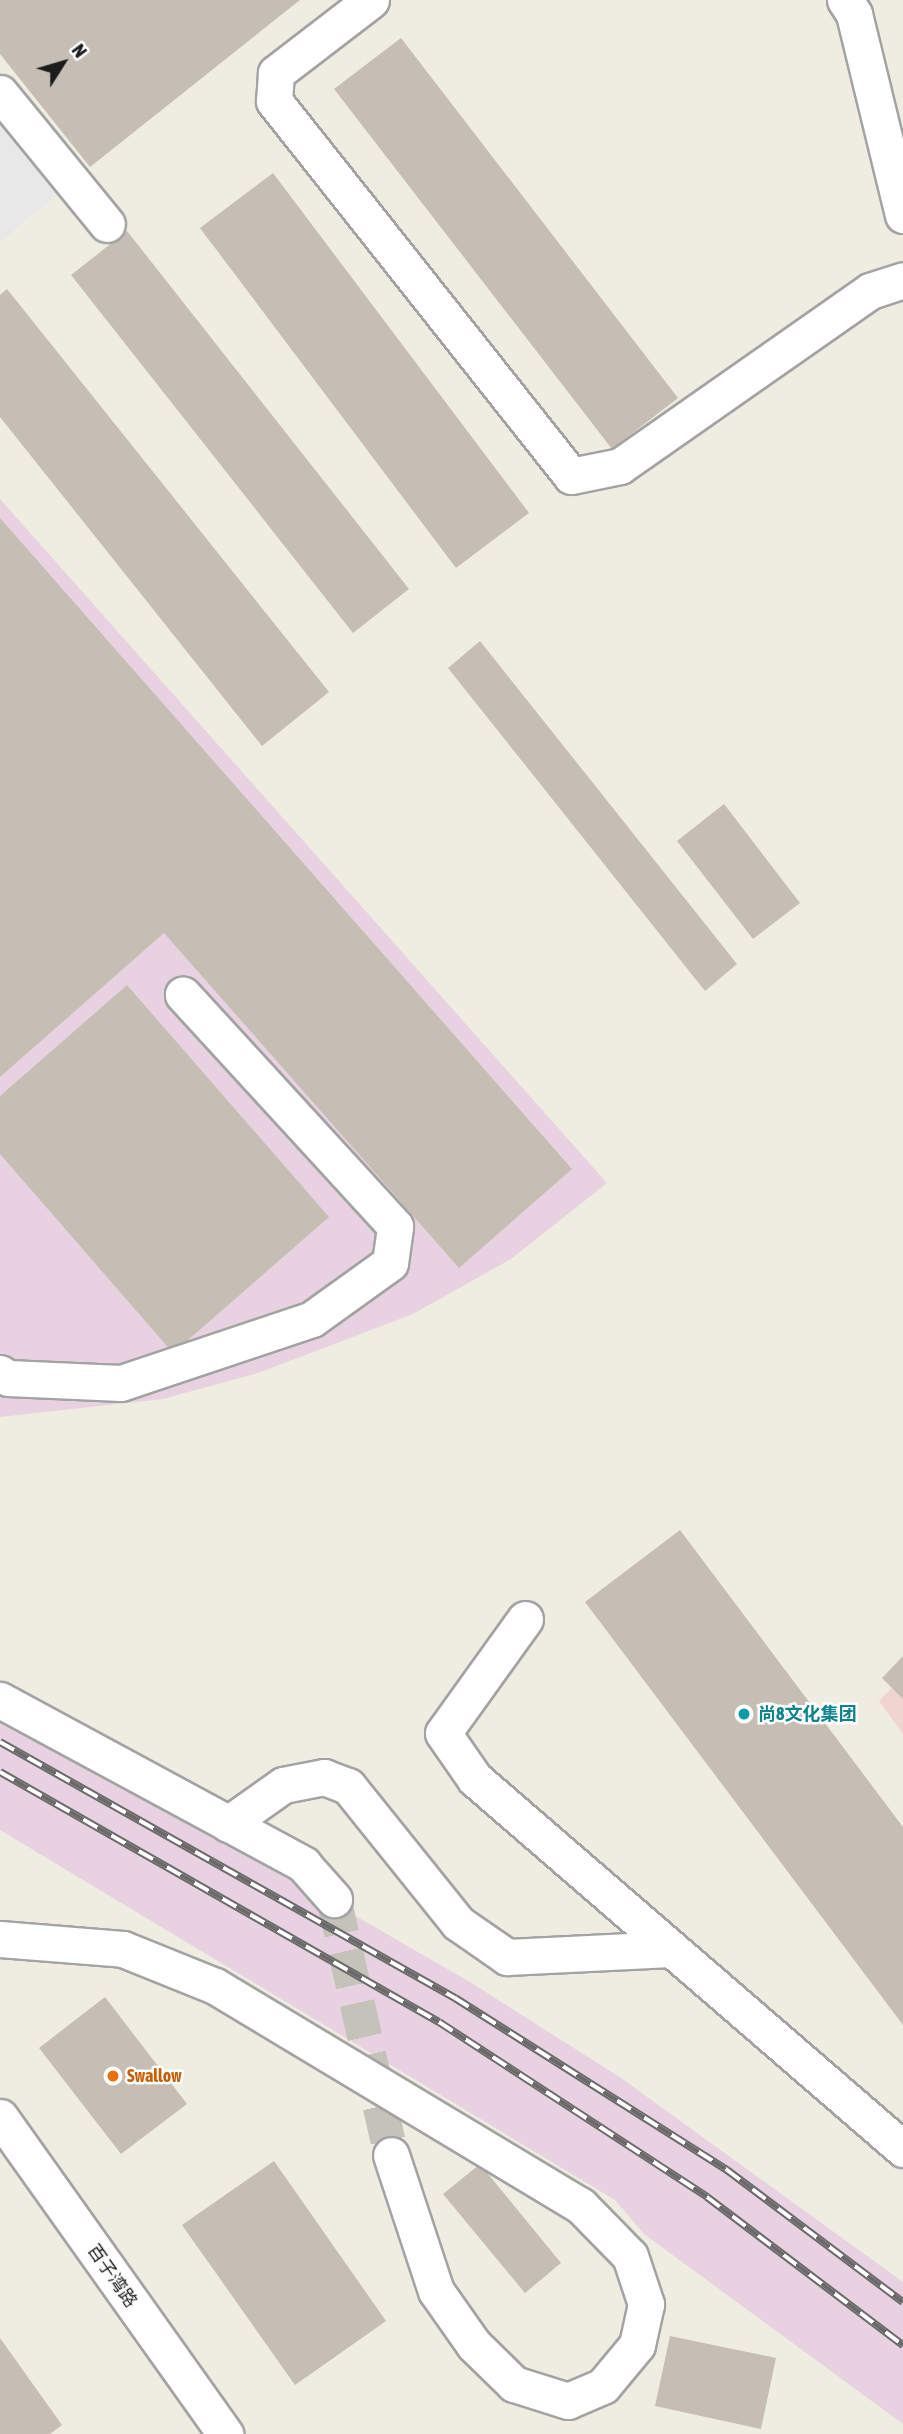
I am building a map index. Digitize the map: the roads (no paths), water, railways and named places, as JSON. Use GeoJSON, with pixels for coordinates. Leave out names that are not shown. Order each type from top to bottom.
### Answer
{"type":"FeatureCollection","features":[{"type":"Feature","properties":{"kind":"street"},"geometry":{"type":"LineString","coordinates":[[371,0],[276,73],[274,101],[571,476],[620,466],[870,291],[903,280]]}},
{"type":"Feature","properties":{"kind":"street"},"geometry":{"type":"LineString","coordinates":[[845,0],[854,14],[903,215]]}},
{"type":"Feature","properties":{"kind":"street"},"geometry":{"type":"LineString","coordinates":[[0,93],[107,224]]}},
{"type":"Feature","properties":{"kind":"street"},"geometry":{"type":"LineString","coordinates":[[0,1373],[8,1378],[121,1383],[312,1319],[390,1263],[395,1226],[183,995]]}},
{"type":"Feature","properties":{"kind":"street"},"geometry":{"type":"LineString","coordinates":[[525,1619],[443,1733],[475,1779],[903,2150]]}},
{"type":"Feature","properties":{"kind":"street"},"geometry":{"type":"LineString","coordinates":[[0,1700],[303,1864],[334,1899]]}},
{"type":"Feature","properties":{"kind":"street"},"geometry":{"type":"LineString","coordinates":[[228,1824],[283,1785],[324,1777],[348,1786],[458,1923],[507,1957],[671,1949]]}},
{"type":"Feature","properties":{"kind":"street"},"geometry":{"type":"LineString","coordinates":[[0,1939],[124,1949],[215,1986],[580,2205],[630,2256],[646,2304],[638,2345],[603,2386],[568,2401],[514,2384],[474,2344],[436,2291],[391,2155]]}},
{"type":"Feature","properties":{"kind":"street","name":"百子湾路"},"geometry":{"type":"LineString","coordinates":[[0,2117],[225,2434]]}},
{"type":"Feature","properties":{"kind":"tunnel"},"geometry":{"type":"LineString","coordinates":[[334,1899],[391,2155]]}},
{"type":"Feature","properties":{"kind":"railway"},"geometry":{"type":"LineString","coordinates":[[0,1742],[455,1998],[727,2170],[903,2302]]}},
{"type":"Feature","properties":{"kind":"railway"},"geometry":{"type":"LineString","coordinates":[[0,1772],[439,2022],[707,2197],[903,2345]]}},
{"type":"Feature","properties":{"kind":"place","name":"尚8文化集团"},"geometry":{"type":"Point","coordinates":[744,1714]}},
{"type":"Feature","properties":{"kind":"place","name":"Swallow"},"geometry":{"type":"Point","coordinates":[113,2076]}}]}
